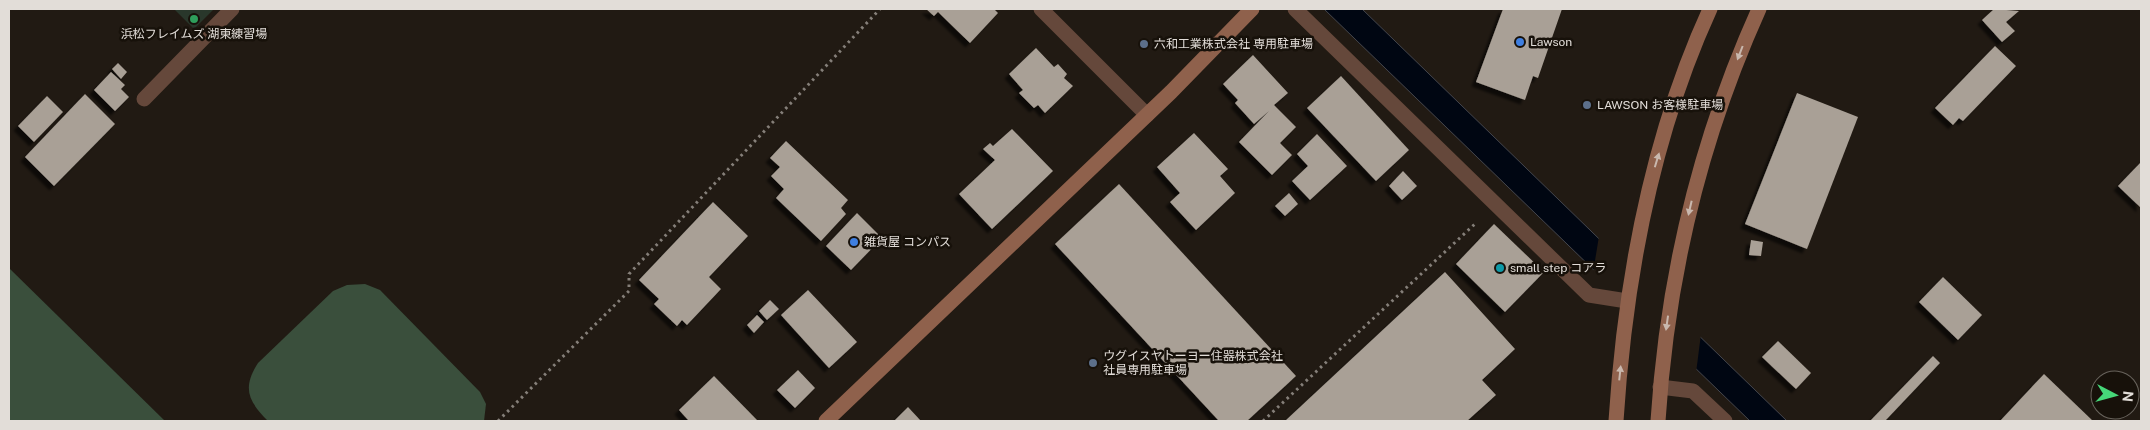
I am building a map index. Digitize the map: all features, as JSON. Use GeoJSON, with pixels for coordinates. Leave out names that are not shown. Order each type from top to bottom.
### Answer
{"type":"FeatureCollection","features":[{"type":"Feature","properties":{"kind":"street"},"geometry":{"type":"LineString","coordinates":[[144,99],[232,9]]}},
{"type":"Feature","properties":{"kind":"street"},"geometry":{"type":"LineString","coordinates":[[1041,9],[1147,115]]}},
{"type":"Feature","properties":{"kind":"street"},"geometry":{"type":"LineString","coordinates":[[826,421],[1147,115],[1252,9]]}},
{"type":"Feature","properties":{"kind":"street"},"geometry":{"type":"LineString","coordinates":[[1295,9],[1589,295],[1608,298],[1626,308]]}},
{"type":"Feature","properties":{"kind":"street"},"geometry":{"type":"LineString","coordinates":[[1616,421],[1626,308],[1634,258],[1654,170],[1675,99],[1710,9]]}},
{"type":"Feature","properties":{"kind":"street"},"geometry":{"type":"LineString","coordinates":[[1658,421],[1664,352],[1672,295],[1679,252],[1698,174],[1717,114],[1759,9]]}},
{"type":"Feature","properties":{"kind":"street"},"geometry":{"type":"LineString","coordinates":[[1660,388],[1694,391],[1725,421]]}},
{"type":"Feature","properties":{"kind":"path"},"geometry":{"type":"LineString","coordinates":[[498,421],[629,290],[629,274],[880,9]]}},
{"type":"Feature","properties":{"kind":"path"},"geometry":{"type":"LineString","coordinates":[[1263,421],[1496,204]]}},
{"type":"Feature","properties":{"kind":"green space","name":"浜松フレイムズ 湖東練習場"},"geometry":{"type":"Polygon","coordinates":[[[174,9],[214,9],[194,29],[174,9]]]}},
{"type":"Feature","properties":{"kind":"green space"},"geometry":{"type":"Polygon","coordinates":[[[9,268],[165,421],[9,421],[9,268]]]}},
{"type":"Feature","properties":{"kind":"green space"},"geometry":{"type":"Polygon","coordinates":[[[365,284],[380,290],[480,392],[486,404],[484,421],[268,421],[261,414],[252,400],[249,387],[253,372],[258,363],[333,291],[347,285],[365,284]]]}},
{"type":"Feature","properties":{"kind":"shaded area"},"geometry":{"type":"Polygon","coordinates":[[[1324,9],[1362,9],[1787,421],[1750,421],[1324,9]]]}},
{"type":"Feature","properties":{"kind":"pier"},"geometry":{"type":"Polygon","coordinates":[[[1599,236],[1701,334],[1696,373],[1593,273],[1599,236]]]}},
{"type":"Feature","properties":{"kind":"building"},"geometry":{"type":"Polygon","coordinates":[[[926,9],[994,9],[998,13],[970,43],[938,12],[934,16],[926,9]]]}},
{"type":"Feature","properties":{"kind":"building","name":"Lawson"},"geometry":{"type":"Polygon","coordinates":[[[1503,9],[1562,9],[1538,78],[1533,76],[1525,100],[1476,82],[1503,9]]]}},
{"type":"Feature","properties":{"kind":"building"},"geometry":{"type":"Polygon","coordinates":[[[1994,9],[2019,11],[2006,22],[2015,31],[2002,42],[1982,20],[1994,9]]]}},
{"type":"Feature","properties":{"kind":"building"},"geometry":{"type":"Polygon","coordinates":[[[1995,46],[2016,66],[1963,121],[1959,118],[1953,125],[1935,108],[1995,46]]]}},
{"type":"Feature","properties":{"kind":"building"},"geometry":{"type":"Polygon","coordinates":[[[1036,48],[1054,67],[1058,64],[1067,74],[1064,78],[1073,86],[1045,113],[1038,105],[1034,108],[1019,93],[1023,90],[1009,74],[1036,48]]]}},
{"type":"Feature","properties":{"kind":"building"},"geometry":{"type":"Polygon","coordinates":[[[1253,55],[1288,93],[1274,105],[1296,127],[1280,143],[1292,155],[1272,175],[1239,142],[1269,111],[1254,124],[1235,103],[1238,100],[1223,84],[1253,55]]]}},
{"type":"Feature","properties":{"kind":"building"},"geometry":{"type":"Polygon","coordinates":[[[118,63],[127,72],[121,79],[112,69],[118,63]]]}},
{"type":"Feature","properties":{"kind":"building"},"geometry":{"type":"Polygon","coordinates":[[[111,72],[125,85],[121,89],[129,97],[115,111],[94,90],[111,72]]]}},
{"type":"Feature","properties":{"kind":"building"},"geometry":{"type":"Polygon","coordinates":[[[1341,76],[1409,150],[1376,181],[1307,108],[1341,76]]]}},
{"type":"Feature","properties":{"kind":"building"},"geometry":{"type":"Polygon","coordinates":[[[1797,93],[1858,117],[1807,249],[1745,224],[1797,93]]]}},
{"type":"Feature","properties":{"kind":"building"},"geometry":{"type":"Polygon","coordinates":[[[85,94],[115,124],[54,186],[25,157],[85,94]]]}},
{"type":"Feature","properties":{"kind":"building"},"geometry":{"type":"Polygon","coordinates":[[[47,96],[63,112],[34,142],[18,126],[47,96]]]}},
{"type":"Feature","properties":{"kind":"building"},"geometry":{"type":"Polygon","coordinates":[[[1012,129],[1053,171],[992,229],[959,194],[995,160],[983,149],[990,143],[993,146],[1012,129]]]}},
{"type":"Feature","properties":{"kind":"building"},"geometry":{"type":"Polygon","coordinates":[[[1194,133],[1228,169],[1220,176],[1235,193],[1196,230],[1170,202],[1180,193],[1157,167],[1194,133]]]}},
{"type":"Feature","properties":{"kind":"building"},"geometry":{"type":"Polygon","coordinates":[[[1317,134],[1347,166],[1310,200],[1292,181],[1308,166],[1297,154],[1317,134]]]}},
{"type":"Feature","properties":{"kind":"building"},"geometry":{"type":"Polygon","coordinates":[[[786,141],[848,200],[841,208],[846,214],[821,241],[776,198],[784,189],[771,176],[780,167],[770,158],[786,141]]]}},
{"type":"Feature","properties":{"kind":"building"},"geometry":{"type":"Polygon","coordinates":[[[2141,162],[2141,208],[2118,186],[2141,162]]]}},
{"type":"Feature","properties":{"kind":"building"},"geometry":{"type":"Polygon","coordinates":[[[1403,171],[1417,186],[1402,200],[1389,186],[1403,171]]]}},
{"type":"Feature","properties":{"kind":"building"},"geometry":{"type":"Polygon","coordinates":[[[1119,184],[1296,376],[1247,421],[1219,421],[1055,244],[1119,184]]]}},
{"type":"Feature","properties":{"kind":"building"},"geometry":{"type":"Polygon","coordinates":[[[1289,193],[1298,204],[1285,216],[1275,206],[1289,193]]]}},
{"type":"Feature","properties":{"kind":"building"},"geometry":{"type":"Polygon","coordinates":[[[713,202],[748,236],[709,277],[721,289],[687,325],[682,320],[677,326],[654,304],[659,299],[639,280],[713,202]]]}},
{"type":"Feature","properties":{"kind":"building","name":"雑貨屋 コンパス"},"geometry":{"type":"Polygon","coordinates":[[[857,213],[882,238],[851,270],[826,246],[857,213]]]}},
{"type":"Feature","properties":{"kind":"building","name":"small step コアラ"},"geometry":{"type":"Polygon","coordinates":[[[1494,224],[1544,272],[1505,312],[1456,264],[1494,224]]]}},
{"type":"Feature","properties":{"kind":"building"},"geometry":{"type":"Polygon","coordinates":[[[1751,240],[1763,242],[1761,256],[1749,255],[1751,240]]]}},
{"type":"Feature","properties":{"kind":"building"},"geometry":{"type":"Polygon","coordinates":[[[1445,272],[1515,349],[1482,380],[1496,395],[1467,421],[1285,421],[1445,272]]]}},
{"type":"Feature","properties":{"kind":"building"},"geometry":{"type":"Polygon","coordinates":[[[1943,277],[1982,315],[1958,340],[1919,302],[1943,277]]]}},
{"type":"Feature","properties":{"kind":"building"},"geometry":{"type":"Polygon","coordinates":[[[808,290],[857,342],[829,368],[781,315],[808,290]]]}},
{"type":"Feature","properties":{"kind":"building"},"geometry":{"type":"Polygon","coordinates":[[[770,300],[779,309],[767,320],[759,311],[770,300]]]}},
{"type":"Feature","properties":{"kind":"building"},"geometry":{"type":"Polygon","coordinates":[[[757,315],[764,322],[754,333],[747,325],[757,315]]]}},
{"type":"Feature","properties":{"kind":"building"},"geometry":{"type":"Polygon","coordinates":[[[1778,341],[1811,373],[1796,389],[1762,357],[1778,341]]]}},
{"type":"Feature","properties":{"kind":"building"},"geometry":{"type":"Polygon","coordinates":[[[1933,356],[1940,363],[1885,421],[1870,421],[1933,356]]]}},
{"type":"Feature","properties":{"kind":"building"},"geometry":{"type":"Polygon","coordinates":[[[798,370],[815,388],[795,408],[777,390],[798,370]]]}},
{"type":"Feature","properties":{"kind":"building"},"geometry":{"type":"Polygon","coordinates":[[[2044,374],[2093,421],[2000,421],[2044,374]]]}},
{"type":"Feature","properties":{"kind":"building"},"geometry":{"type":"Polygon","coordinates":[[[714,376],[758,421],[689,421],[679,410],[714,376]]]}},
{"type":"Feature","properties":{"kind":"building"},"geometry":{"type":"Polygon","coordinates":[[[908,407],[921,421],[894,421],[908,407]]]}},
{"type":"Feature","properties":{"kind":"place","name":"浜松フレイムズ 湖東練習場"},"geometry":{"type":"Point","coordinates":[194,19]}},
{"type":"Feature","properties":{"kind":"place","name":"Lawson"},"geometry":{"type":"Point","coordinates":[1520,42]}},
{"type":"Feature","properties":{"kind":"place","name":"六和工業株式会社 専用駐車場"},"geometry":{"type":"Point","coordinates":[1144,44]}},
{"type":"Feature","properties":{"kind":"place","name":"LAWSON お客様駐車場"},"geometry":{"type":"Point","coordinates":[1587,105]}},
{"type":"Feature","properties":{"kind":"place","name":"雑貨屋 コンパス"},"geometry":{"type":"Point","coordinates":[854,242]}},
{"type":"Feature","properties":{"kind":"place","name":"small step コアラ"},"geometry":{"type":"Point","coordinates":[1500,268]}},
{"type":"Feature","properties":{"kind":"place","name":"ウグイスヤトーヨー住器株式会社 社員専用駐車場"},"geometry":{"type":"Point","coordinates":[1093,363]}}]}
